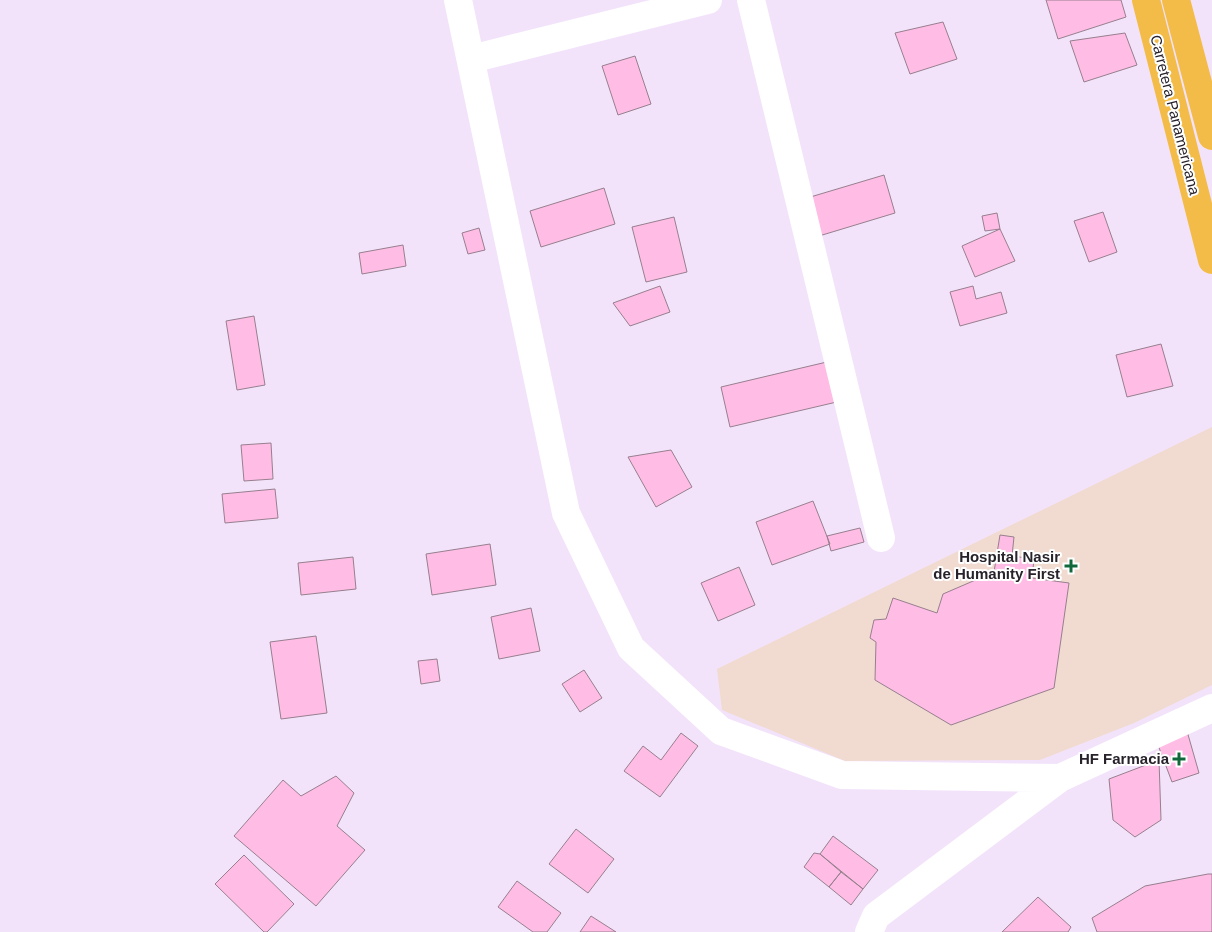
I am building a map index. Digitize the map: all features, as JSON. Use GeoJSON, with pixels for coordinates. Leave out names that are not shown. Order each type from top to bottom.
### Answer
{"type":"FeatureCollection","features":[{"type":"Feature","properties":{"kind":"highway","name":"Carretera Panamericana"},"geometry":{"type":"LineString","coordinates":[[1146,0],[1212,260]]}},
{"type":"Feature","properties":{"kind":"highway","name":"Carretera Panamericana"},"geometry":{"type":"LineString","coordinates":[[1176,0],[1212,136]]}},
{"type":"Feature","properties":{"kind":"street"},"geometry":{"type":"LineString","coordinates":[[458,0],[566,513],[631,648],[721,731],[842,776],[1060,778]]}},
{"type":"Feature","properties":{"kind":"street"},"geometry":{"type":"LineString","coordinates":[[470,59],[708,0]]}},
{"type":"Feature","properties":{"kind":"street"},"geometry":{"type":"LineString","coordinates":[[750,0],[881,538]]}},
{"type":"Feature","properties":{"kind":"street"},"geometry":{"type":"LineString","coordinates":[[869,932],[876,916],[1060,778],[1212,708]]}},
{"type":"Feature","properties":{"kind":"shaded area","name":"Hospital Nasir de Humanity First"},"geometry":{"type":"Polygon","coordinates":[[[1212,427],[1212,685],[1134,723],[1040,760],[845,761],[722,710],[717,669],[1212,427]]]}},
{"type":"Feature","properties":{"kind":"building"},"geometry":{"type":"Polygon","coordinates":[[[1046,0],[1121,0],[1126,17],[1058,39],[1046,0]]]}},
{"type":"Feature","properties":{"kind":"building"},"geometry":{"type":"Polygon","coordinates":[[[943,22],[957,59],[910,74],[895,33],[943,22]]]}},
{"type":"Feature","properties":{"kind":"building"},"geometry":{"type":"Polygon","coordinates":[[[1125,33],[1137,65],[1084,82],[1070,41],[1125,33]]]}},
{"type":"Feature","properties":{"kind":"building"},"geometry":{"type":"Polygon","coordinates":[[[635,56],[651,104],[618,115],[602,66],[635,56]]]}},
{"type":"Feature","properties":{"kind":"building"},"geometry":{"type":"Polygon","coordinates":[[[884,175],[895,213],[819,236],[807,198],[884,175]]]}},
{"type":"Feature","properties":{"kind":"building"},"geometry":{"type":"Polygon","coordinates":[[[604,188],[615,224],[541,247],[530,211],[604,188]]]}},
{"type":"Feature","properties":{"kind":"building"},"geometry":{"type":"Polygon","coordinates":[[[1103,212],[1117,252],[1089,262],[1074,221],[1103,212]]]}},
{"type":"Feature","properties":{"kind":"building"},"geometry":{"type":"Polygon","coordinates":[[[997,213],[1000,229],[985,231],[982,216],[997,213]]]}},
{"type":"Feature","properties":{"kind":"building"},"geometry":{"type":"Polygon","coordinates":[[[674,217],[687,272],[646,282],[632,227],[674,217]]]}},
{"type":"Feature","properties":{"kind":"building"},"geometry":{"type":"Polygon","coordinates":[[[479,228],[485,250],[468,254],[462,233],[479,228]]]}},
{"type":"Feature","properties":{"kind":"building"},"geometry":{"type":"Polygon","coordinates":[[[1000,229],[1015,261],[975,277],[962,246],[1000,229]]]}},
{"type":"Feature","properties":{"kind":"building"},"geometry":{"type":"Polygon","coordinates":[[[403,245],[406,266],[362,274],[359,253],[403,245]]]}},
{"type":"Feature","properties":{"kind":"building"},"geometry":{"type":"Polygon","coordinates":[[[660,286],[670,312],[630,326],[613,303],[660,286]]]}},
{"type":"Feature","properties":{"kind":"building"},"geometry":{"type":"Polygon","coordinates":[[[973,286],[976,299],[1001,292],[1007,313],[960,326],[950,292],[973,286]]]}},
{"type":"Feature","properties":{"kind":"building"},"geometry":{"type":"Polygon","coordinates":[[[254,316],[265,385],[237,390],[226,321],[254,316]]]}},
{"type":"Feature","properties":{"kind":"building"},"geometry":{"type":"Polygon","coordinates":[[[1161,344],[1173,386],[1127,397],[1116,355],[1161,344]]]}},
{"type":"Feature","properties":{"kind":"building"},"geometry":{"type":"Polygon","coordinates":[[[831,361],[841,401],[730,427],[721,387],[831,361]]]}},
{"type":"Feature","properties":{"kind":"building"},"geometry":{"type":"Polygon","coordinates":[[[271,443],[273,479],[244,481],[241,445],[271,443]]]}},
{"type":"Feature","properties":{"kind":"building"},"geometry":{"type":"Polygon","coordinates":[[[671,450],[692,487],[656,507],[628,457],[671,450]]]}},
{"type":"Feature","properties":{"kind":"building"},"geometry":{"type":"Polygon","coordinates":[[[275,489],[278,518],[225,523],[222,494],[275,489]]]}},
{"type":"Feature","properties":{"kind":"building"},"geometry":{"type":"Polygon","coordinates":[[[813,501],[830,544],[772,565],[756,522],[813,501]]]}},
{"type":"Feature","properties":{"kind":"building"},"geometry":{"type":"Polygon","coordinates":[[[860,528],[864,542],[831,551],[827,536],[860,528]]]}},
{"type":"Feature","properties":{"kind":"building"},"geometry":{"type":"Polygon","coordinates":[[[1000,535],[1014,537],[1012,556],[1034,559],[1032,578],[1069,583],[1054,688],[951,725],[875,680],[876,642],[870,638],[874,620],[886,619],[893,598],[937,613],[943,594],[994,572],[1000,535]]]}},
{"type":"Feature","properties":{"kind":"building"},"geometry":{"type":"Polygon","coordinates":[[[490,544],[496,585],[432,595],[426,554],[490,544]]]}},
{"type":"Feature","properties":{"kind":"building"},"geometry":{"type":"Polygon","coordinates":[[[353,557],[356,589],[301,595],[298,563],[353,557]]]}},
{"type":"Feature","properties":{"kind":"building"},"geometry":{"type":"Polygon","coordinates":[[[739,567],[755,605],[718,621],[701,583],[739,567]]]}},
{"type":"Feature","properties":{"kind":"building"},"geometry":{"type":"Polygon","coordinates":[[[531,608],[540,651],[499,659],[491,617],[531,608]]]}},
{"type":"Feature","properties":{"kind":"building"},"geometry":{"type":"Polygon","coordinates":[[[316,636],[327,713],[281,719],[270,642],[316,636]]]}},
{"type":"Feature","properties":{"kind":"building"},"geometry":{"type":"Polygon","coordinates":[[[437,659],[440,681],[421,684],[418,661],[437,659]]]}},
{"type":"Feature","properties":{"kind":"building"},"geometry":{"type":"Polygon","coordinates":[[[584,670],[602,698],[580,712],[562,684],[584,670]]]}},
{"type":"Feature","properties":{"kind":"building","name":"HF Farmacia"},"geometry":{"type":"Polygon","coordinates":[[[1187,731],[1199,773],[1172,782],[1158,745],[1187,731]]]}},
{"type":"Feature","properties":{"kind":"building"},"geometry":{"type":"Polygon","coordinates":[[[681,733],[698,746],[660,797],[624,771],[643,746],[661,760],[681,733]]]}},
{"type":"Feature","properties":{"kind":"building"},"geometry":{"type":"Polygon","coordinates":[[[1159,760],[1161,820],[1135,837],[1113,820],[1109,779],[1159,760]]]}},
{"type":"Feature","properties":{"kind":"building"},"geometry":{"type":"Polygon","coordinates":[[[336,776],[354,793],[337,826],[365,850],[316,906],[234,836],[283,780],[301,796],[336,776]]]}},
{"type":"Feature","properties":{"kind":"building"},"geometry":{"type":"Polygon","coordinates":[[[576,829],[614,859],[588,893],[549,864],[576,829]]]}},
{"type":"Feature","properties":{"kind":"building"},"geometry":{"type":"Polygon","coordinates":[[[833,836],[878,870],[863,889],[820,854],[833,836]]]}},
{"type":"Feature","properties":{"kind":"building"},"geometry":{"type":"Polygon","coordinates":[[[814,853],[820,854],[841,872],[829,887],[804,867],[814,853]]]}},
{"type":"Feature","properties":{"kind":"building"},"geometry":{"type":"Polygon","coordinates":[[[244,855],[294,904],[267,932],[264,932],[215,884],[244,855]]]}},
{"type":"Feature","properties":{"kind":"building"},"geometry":{"type":"Polygon","coordinates":[[[841,872],[863,889],[851,905],[829,887],[841,872]]]}},
{"type":"Feature","properties":{"kind":"building"},"geometry":{"type":"Polygon","coordinates":[[[1212,874],[1212,932],[1097,932],[1092,918],[1145,886],[1212,874]]]}},
{"type":"Feature","properties":{"kind":"building"},"geometry":{"type":"Polygon","coordinates":[[[517,881],[561,913],[547,932],[533,932],[498,907],[517,881]]]}},
{"type":"Feature","properties":{"kind":"building"},"geometry":{"type":"Polygon","coordinates":[[[1038,897],[1071,927],[1068,932],[1002,932],[1038,897]]]}},
{"type":"Feature","properties":{"kind":"building"},"geometry":{"type":"Polygon","coordinates":[[[591,916],[616,932],[580,932],[591,916]]]}},
{"type":"Feature","properties":{"kind":"place","name":"Hospital Nasir de Humanity First"},"geometry":{"type":"Point","coordinates":[1071,566]}},
{"type":"Feature","properties":{"kind":"place","name":"HF Farmacia"},"geometry":{"type":"Point","coordinates":[1179,759]}}]}
